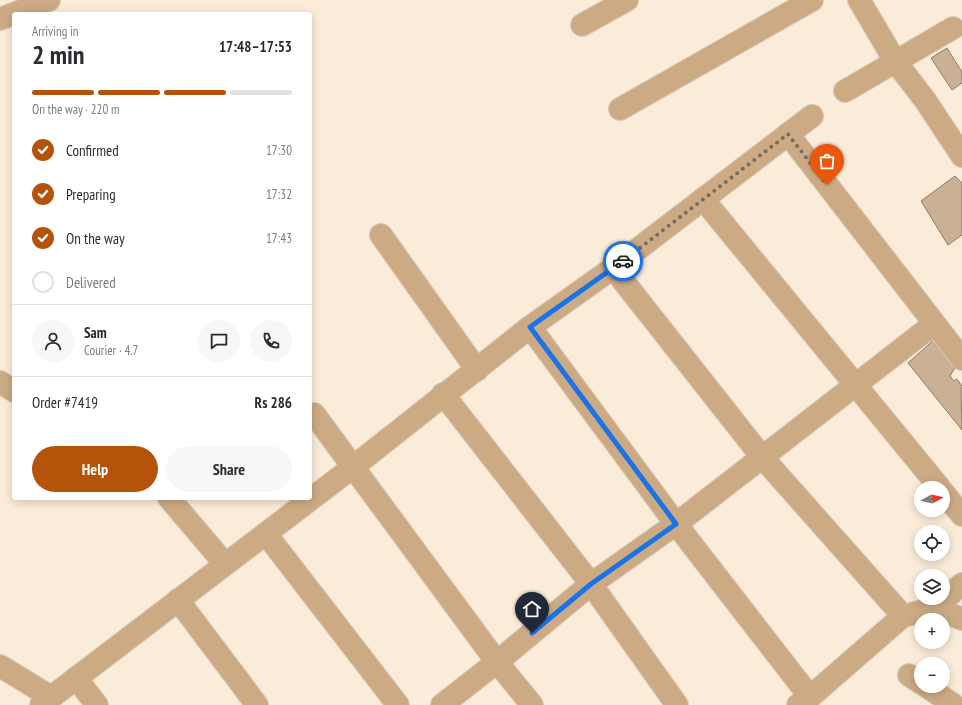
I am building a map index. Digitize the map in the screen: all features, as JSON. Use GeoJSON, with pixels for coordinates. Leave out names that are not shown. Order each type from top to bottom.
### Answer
{"type":"FeatureCollection","features":[{"type":"Feature","properties":{"kind":"street"},"geometry":{"type":"LineString","coordinates":[[18,12],[49,0]]}},
{"type":"Feature","properties":{"kind":"street"},"geometry":{"type":"LineString","coordinates":[[582,24],[627,0]]}},
{"type":"Feature","properties":{"kind":"street"},"geometry":{"type":"LineString","coordinates":[[620,109],[812,0]]}},
{"type":"Feature","properties":{"kind":"street"},"geometry":{"type":"LineString","coordinates":[[859,0],[895,61],[925,100],[962,156]]}},
{"type":"Feature","properties":{"kind":"street"},"geometry":{"type":"LineString","coordinates":[[0,19],[12,14]]}},
{"type":"Feature","properties":{"kind":"street"},"geometry":{"type":"LineString","coordinates":[[845,91],[953,28]]}},
{"type":"Feature","properties":{"kind":"street"},"geometry":{"type":"LineString","coordinates":[[312,499],[530,327],[613,268],[812,116]]}},
{"type":"Feature","properties":{"kind":"street"},"geometry":{"type":"LineString","coordinates":[[788,134],[962,359]]}},
{"type":"Feature","properties":{"kind":"street"},"geometry":{"type":"LineString","coordinates":[[703,200],[934,481]]}},
{"type":"Feature","properties":{"kind":"street"},"geometry":{"type":"LineString","coordinates":[[381,236],[477,370]]}},
{"type":"Feature","properties":{"kind":"street"},"geometry":{"type":"LineString","coordinates":[[613,268],[762,457],[902,616]]}},
{"type":"Feature","properties":{"kind":"street"},"geometry":{"type":"LineString","coordinates":[[442,705],[497,662],[591,584],[676,524],[934,324]]}},
{"type":"Feature","properties":{"kind":"street"},"geometry":{"type":"LineString","coordinates":[[530,327],[676,524],[804,701],[902,616],[935,608],[962,584]]}},
{"type":"Feature","properties":{"kind":"street"},"geometry":{"type":"LineString","coordinates":[[0,382],[12,390]]}},
{"type":"Feature","properties":{"kind":"street"},"geometry":{"type":"LineString","coordinates":[[443,394],[591,584],[677,705]]}},
{"type":"Feature","properties":{"kind":"street"},"geometry":{"type":"LineString","coordinates":[[314,414],[497,662],[532,705]]}},
{"type":"Feature","properties":{"kind":"street"},"geometry":{"type":"LineString","coordinates":[[171,500],[226,564]]}},
{"type":"Feature","properties":{"kind":"street"},"geometry":{"type":"LineString","coordinates":[[0,666],[46,701],[310,500]]}},
{"type":"Feature","properties":{"kind":"street"},"geometry":{"type":"LineString","coordinates":[[950,500],[962,515]]}},
{"type":"Feature","properties":{"kind":"street"},"geometry":{"type":"LineString","coordinates":[[266,534],[398,705]]}},
{"type":"Feature","properties":{"kind":"street"},"geometry":{"type":"LineString","coordinates":[[178,600],[257,705]]}},
{"type":"Feature","properties":{"kind":"street"},"geometry":{"type":"LineString","coordinates":[[935,608],[962,619]]}},
{"type":"Feature","properties":{"kind":"street"},"geometry":{"type":"LineString","coordinates":[[76,678],[97,705]]}},
{"type":"Feature","properties":{"kind":"street"},"geometry":{"type":"LineString","coordinates":[[936,693],[954,705]]}},
{"type":"Feature","properties":{"kind":"building"},"geometry":{"type":"Polygon","coordinates":[[[947,48],[962,72],[962,83],[952,90],[931,58],[947,48]]]}},
{"type":"Feature","properties":{"kind":"building"},"geometry":{"type":"Polygon","coordinates":[[[955,176],[962,183],[962,235],[948,245],[921,201],[955,176]]]}},
{"type":"Feature","properties":{"kind":"building"},"geometry":{"type":"Polygon","coordinates":[[[937,337],[956,366],[950,376],[954,381],[957,379],[962,386],[962,430],[908,363],[937,337]]]}},
{"type":"Feature","properties":{"kind":"way so far"},"geometry":{"type":"LineString","coordinates":[[623,261],[788,134],[827,185]]}},
{"type":"Feature","properties":{"kind":"route"},"geometry":{"type":"LineString","coordinates":[[532,633],[591,584],[676,524],[530,327],[623,261]]}}]}
